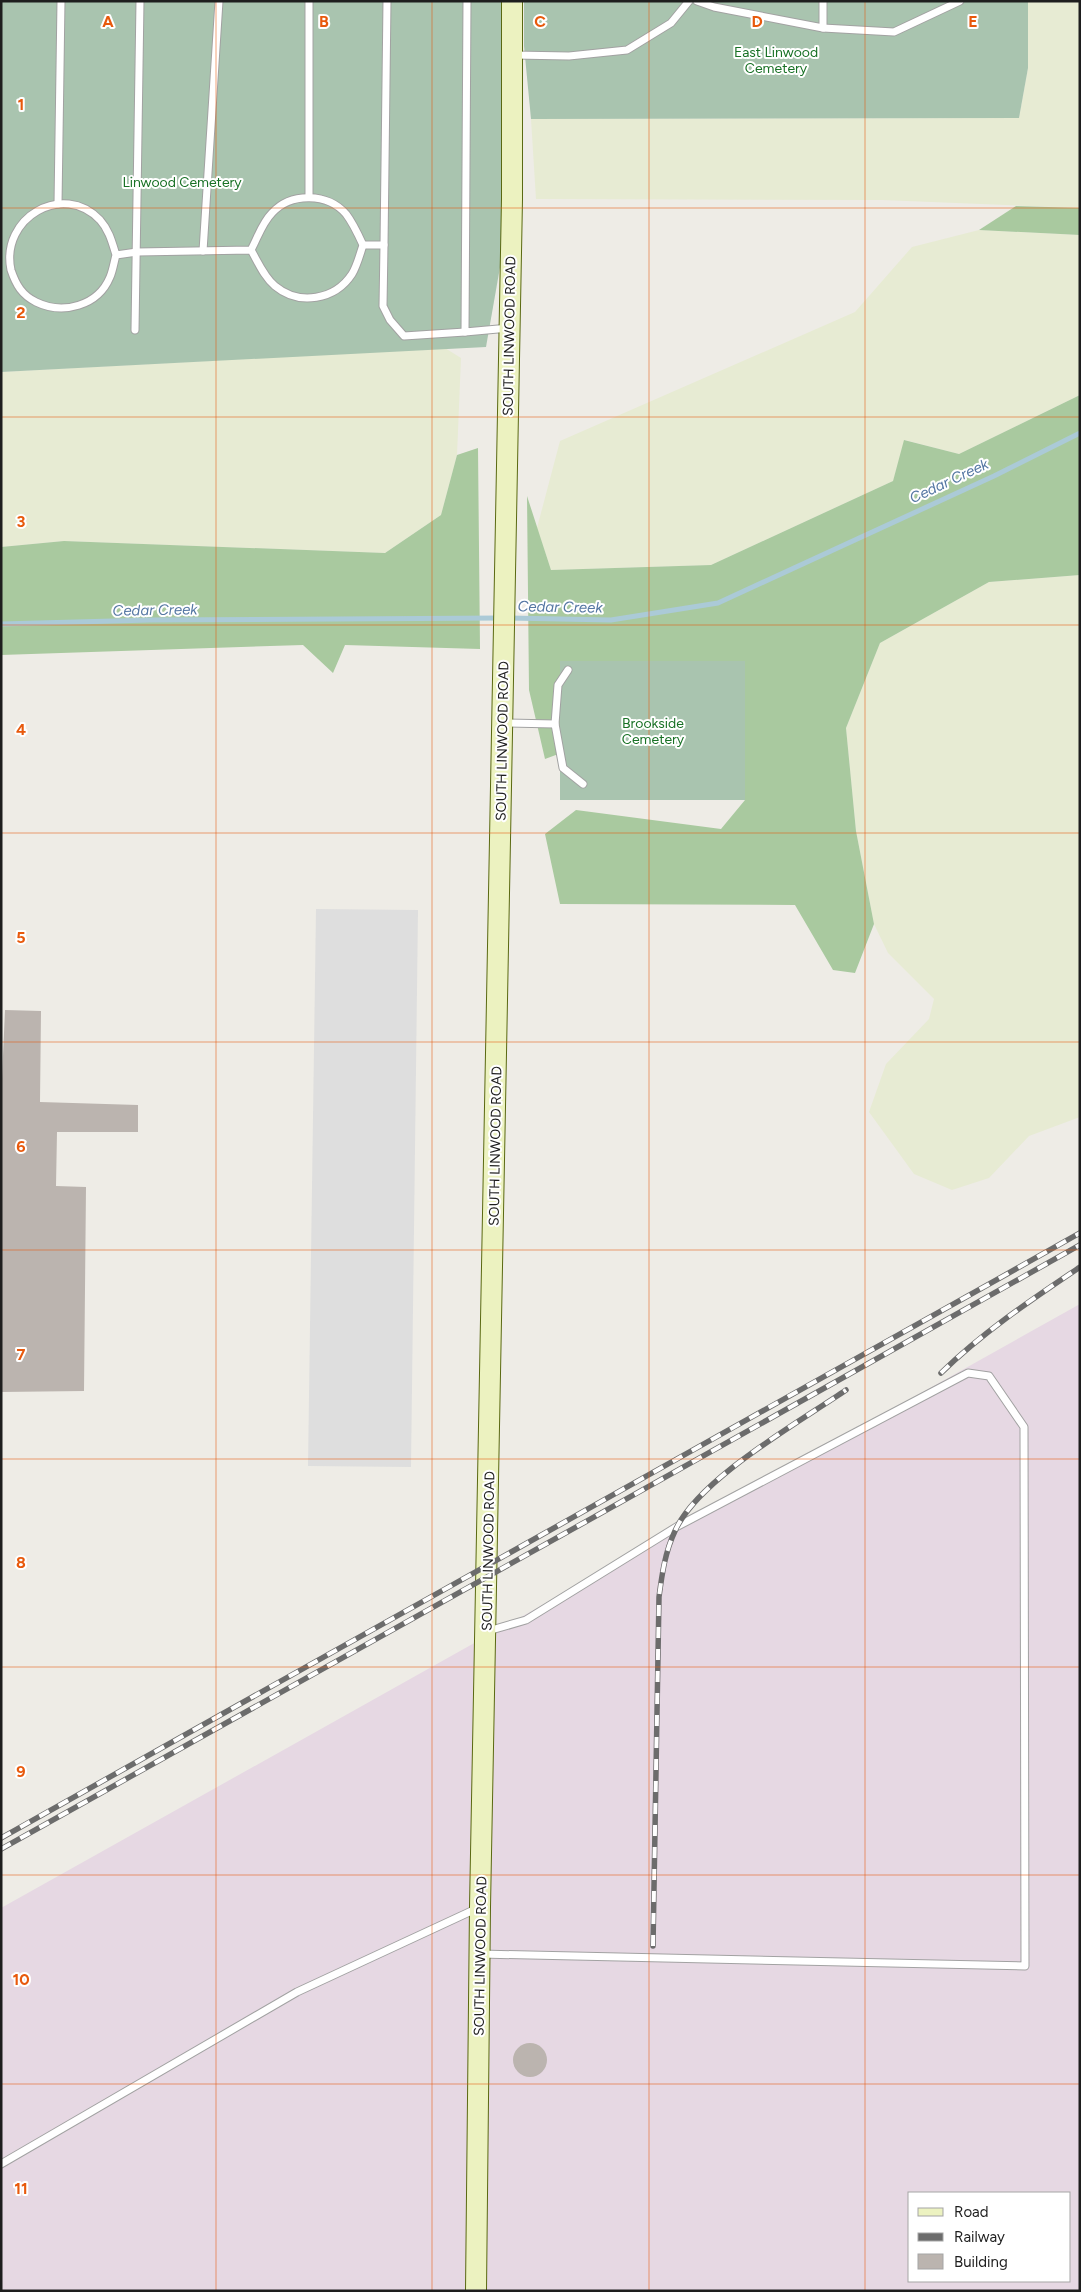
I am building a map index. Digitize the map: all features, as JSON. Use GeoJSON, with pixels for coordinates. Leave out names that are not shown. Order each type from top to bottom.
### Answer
{"type":"FeatureCollection","features":[{"type":"Feature","properties":{"kind":"main road","name":"SOUTH LINWOOD ROAD"},"geometry":{"type":"LineString","coordinates":[[476,2291],[480,1907],[487,1631],[502,723],[506,586],[512,199],[512,1]]}},
{"type":"Feature","properties":{"kind":"lane"},"geometry":{"type":"LineString","coordinates":[[58,204],[61,1]]}},
{"type":"Feature","properties":{"kind":"lane"},"geometry":{"type":"LineString","coordinates":[[135,330],[140,1]]}},
{"type":"Feature","properties":{"kind":"lane"},"geometry":{"type":"LineString","coordinates":[[203,250],[219,1]]}},
{"type":"Feature","properties":{"kind":"lane"},"geometry":{"type":"LineString","coordinates":[[309,1],[309,197]]}},
{"type":"Feature","properties":{"kind":"lane"},"geometry":{"type":"LineString","coordinates":[[387,1],[383,306],[390,320],[404,336],[509,328]]}},
{"type":"Feature","properties":{"kind":"lane"},"geometry":{"type":"LineString","coordinates":[[465,332],[467,1]]}},
{"type":"Feature","properties":{"kind":"lane"},"geometry":{"type":"LineString","coordinates":[[512,54],[569,56],[627,50],[671,23],[689,1]]}},
{"type":"Feature","properties":{"kind":"lane"},"geometry":{"type":"LineString","coordinates":[[697,1],[714,7],[823,28],[894,32],[960,1]]}},
{"type":"Feature","properties":{"kind":"lane"},"geometry":{"type":"LineString","coordinates":[[823,1],[823,28]]}},
{"type":"Feature","properties":{"kind":"lane"},"geometry":{"type":"LineString","coordinates":[[251,250],[263,225],[273,211],[292,200],[309,197],[322,199],[338,207],[346,214],[363,245]]}},
{"type":"Feature","properties":{"kind":"lane"},"geometry":{"type":"LineString","coordinates":[[68,203],[86,209],[101,220],[110,235],[116,255],[110,276],[103,290],[89,302],[67,309],[49,308],[27,297],[15,283],[5,260],[18,224],[32,212],[49,204],[58,204],[68,203]]}},
{"type":"Feature","properties":{"kind":"lane"},"geometry":{"type":"LineString","coordinates":[[363,245],[384,244]]}},
{"type":"Feature","properties":{"kind":"lane"},"geometry":{"type":"LineString","coordinates":[[251,250],[273,285],[286,294],[304,298],[315,298],[332,293],[341,286],[352,273],[363,245]]}},
{"type":"Feature","properties":{"kind":"lane"},"geometry":{"type":"LineString","coordinates":[[116,255],[137,252],[251,250]]}},
{"type":"Feature","properties":{"kind":"lane"},"geometry":{"type":"LineString","coordinates":[[568,670],[558,685],[555,724],[563,768],[583,784]]}},
{"type":"Feature","properties":{"kind":"lane"},"geometry":{"type":"LineString","coordinates":[[502,723],[555,724]]}},
{"type":"Feature","properties":{"kind":"lane"},"geometry":{"type":"LineString","coordinates":[[480,1954],[1025,1966],[1024,1426],[989,1376],[968,1373],[678,1526],[526,1620],[487,1631]]}},
{"type":"Feature","properties":{"kind":"lane"},"geometry":{"type":"LineString","coordinates":[[1,2164],[297,1992],[480,1907]]}},
{"type":"Feature","properties":{"kind":"shaded area"},"geometry":{"type":"Polygon","coordinates":[[[316,909],[418,910],[411,1467],[308,1466],[316,909]]]}},
{"type":"Feature","properties":{"kind":"shaded area"},"geometry":{"type":"Polygon","coordinates":[[[1080,1304],[1080,2291],[1,2291],[1,1908],[1080,1304]]]}},
{"type":"Feature","properties":{"kind":"green space","name":"Linwood Cemetery"},"geometry":{"type":"Polygon","coordinates":[[[1,1],[512,1],[512,199],[486,347],[1,372],[1,1]]]}},
{"type":"Feature","properties":{"kind":"green space","name":"East Linwood Cemetery"},"geometry":{"type":"Polygon","coordinates":[[[524,1],[1028,1],[1028,68],[1019,118],[531,119],[524,46],[524,1]]]}},
{"type":"Feature","properties":{"kind":"green space"},"geometry":{"type":"Polygon","coordinates":[[[1028,1],[1080,1],[1080,208],[882,200],[536,199],[531,119],[1019,118],[1028,68],[1028,1]]]}},
{"type":"Feature","properties":{"kind":"green space"},"geometry":{"type":"Polygon","coordinates":[[[1016,206],[1080,208],[1080,235],[979,230],[1016,206]]]}},
{"type":"Feature","properties":{"kind":"green space"},"geometry":{"type":"Polygon","coordinates":[[[979,230],[1080,235],[1080,395],[959,454],[905,440],[893,481],[711,565],[551,570],[537,528],[560,441],[855,312],[912,247],[979,230]]]}},
{"type":"Feature","properties":{"kind":"green space"},"geometry":{"type":"Polygon","coordinates":[[[445,348],[461,358],[457,455],[441,515],[385,553],[64,541],[1,547],[1,372],[445,348]]]}},
{"type":"Feature","properties":{"kind":"green space"},"geometry":{"type":"Polygon","coordinates":[[[1080,395],[1080,575],[989,582],[880,643],[846,728],[856,831],[874,924],[855,973],[833,970],[795,905],[560,904],[545,834],[576,810],[721,829],[745,800],[572,749],[545,759],[529,690],[527,496],[551,570],[711,565],[893,481],[904,440],[959,454],[1080,395]]]}},
{"type":"Feature","properties":{"kind":"green space"},"geometry":{"type":"Polygon","coordinates":[[[478,448],[480,649],[345,645],[333,673],[303,645],[1,655],[1,547],[64,541],[385,553],[441,515],[457,455],[478,448]]]}},
{"type":"Feature","properties":{"kind":"green space"},"geometry":{"type":"Polygon","coordinates":[[[1080,575],[1080,1117],[1029,1136],[989,1178],[952,1190],[914,1174],[869,1112],[886,1064],[929,1019],[934,999],[888,953],[874,924],[856,831],[846,728],[880,643],[989,582],[1080,575]]]}},
{"type":"Feature","properties":{"kind":"green space","name":"Brookside Cemetery"},"geometry":{"type":"Polygon","coordinates":[[[560,661],[745,661],[745,800],[560,800],[560,661]]]}},
{"type":"Feature","properties":{"kind":"building"},"geometry":{"type":"Polygon","coordinates":[[[5,1010],[41,1011],[40,1102],[138,1105],[138,1132],[57,1132],[56,1186],[86,1187],[84,1391],[1,1392],[1,1101],[5,1010]]]}},
{"type":"Feature","properties":{"kind":"building"},"geometry":{"type":"Polygon","coordinates":[[[530,2043],[537,2044],[542,2048],[546,2053],[546,2067],[542,2072],[537,2076],[530,2077],[523,2076],[518,2072],[514,2067],[513,2060],[514,2053],[518,2048],[523,2044],[530,2043]]]}},
{"type":"Feature","properties":{"kind":"waterway","name":"Cedar Creek"},"geometry":{"type":"LineString","coordinates":[[509,618],[611,620],[718,603],[994,476],[1080,433]]}},
{"type":"Feature","properties":{"kind":"waterway","name":"Cedar Creek"},"geometry":{"type":"LineString","coordinates":[[1,624],[150,620],[501,618]]}},
{"type":"Feature","properties":{"kind":"railway"},"geometry":{"type":"LineString","coordinates":[[1,1838],[1080,1233]]}},
{"type":"Feature","properties":{"kind":"railway"},"geometry":{"type":"LineString","coordinates":[[1,1849],[1080,1245]]}},
{"type":"Feature","properties":{"kind":"railway"},"geometry":{"type":"LineString","coordinates":[[941,1373],[991,1330],[1080,1267]]}},
{"type":"Feature","properties":{"kind":"railway"},"geometry":{"type":"LineString","coordinates":[[653,1946],[659,1597],[666,1555],[675,1531],[687,1511],[705,1492],[751,1453],[846,1390]]}}]}
